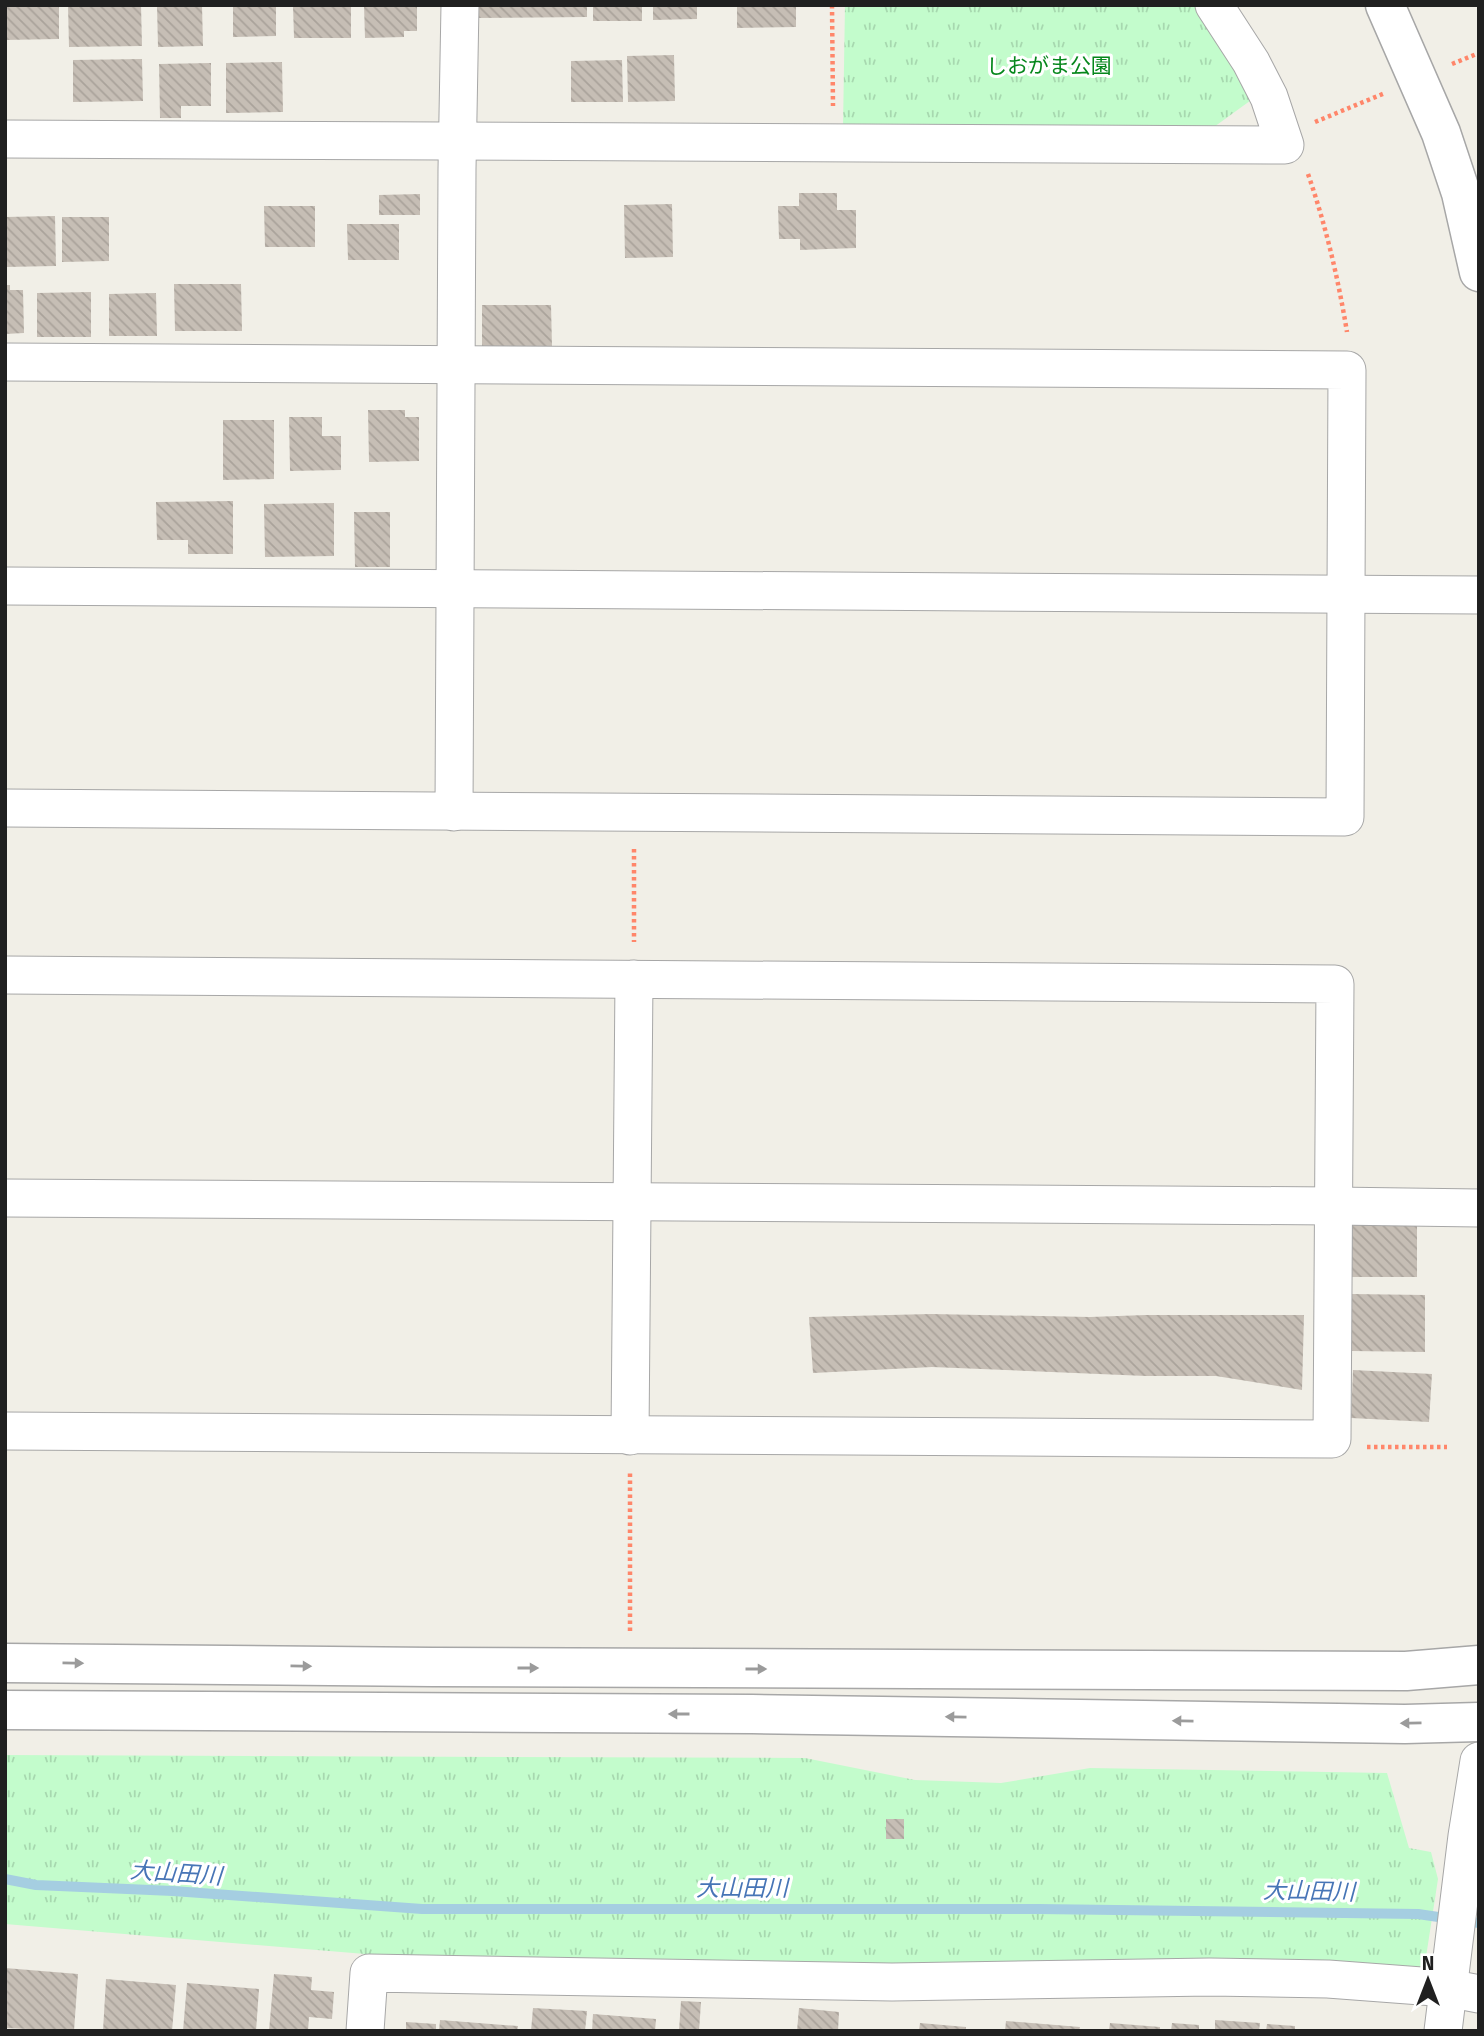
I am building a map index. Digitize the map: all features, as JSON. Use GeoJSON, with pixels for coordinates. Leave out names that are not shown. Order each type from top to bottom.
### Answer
{"type":"FeatureCollection","features":[{"type":"Feature","properties":{"kind":"street"},"geometry":{"type":"LineString","coordinates":[[454,812],[460,5]]}},
{"type":"Feature","properties":{"kind":"street"},"geometry":{"type":"LineString","coordinates":[[5,139],[833,145],[1284,140],[1269,97],[1251,62],[1214,5]]}},
{"type":"Feature","properties":{"kind":"street"},"geometry":{"type":"LineString","coordinates":[[1385,5],[1441,133],[1461,193],[1479,272]]}},
{"type":"Feature","properties":{"kind":"street"},"geometry":{"type":"LineString","coordinates":[[5,362],[1347,370],[1345,817],[5,808]]}},
{"type":"Feature","properties":{"kind":"street"},"geometry":{"type":"LineString","coordinates":[[5,586],[1479,595]]}},
{"type":"Feature","properties":{"kind":"street"},"geometry":{"type":"LineString","coordinates":[[5,975],[1335,984],[1332,1439],[5,1431]]}},
{"type":"Feature","properties":{"kind":"street"},"geometry":{"type":"LineString","coordinates":[[631,1436],[634,979]]}},
{"type":"Feature","properties":{"kind":"street"},"geometry":{"type":"LineString","coordinates":[[5,1198],[1479,1208]]}},
{"type":"Feature","properties":{"kind":"street"},"geometry":{"type":"LineString","coordinates":[[5,1662],[446,1668],[1364,1671],[1406,1671],[1479,1665]]}},
{"type":"Feature","properties":{"kind":"street"},"geometry":{"type":"LineString","coordinates":[[5,1710],[738,1714],[1405,1724],[1479,1722]]}},
{"type":"Feature","properties":{"kind":"street"},"geometry":{"type":"LineString","coordinates":[[1443,2031],[1464,1991],[1467,1836],[1479,1761]]}},
{"type":"Feature","properties":{"kind":"street"},"geometry":{"type":"LineString","coordinates":[[365,2031],[369,1973],[892,1982],[1223,1977],[1328,1979],[1464,1991]]}},
{"type":"Feature","properties":{"kind":"path"},"geometry":{"type":"LineString","coordinates":[[832,5],[833,145]]}},
{"type":"Feature","properties":{"kind":"path"},"geometry":{"type":"LineString","coordinates":[[1451,64],[1479,52]]}},
{"type":"Feature","properties":{"kind":"path"},"geometry":{"type":"LineString","coordinates":[[1347,370],[1350,353],[1339,282],[1320,208],[1302,156],[1284,140],[1390,91]]}},
{"type":"Feature","properties":{"kind":"path"},"geometry":{"type":"LineString","coordinates":[[634,838],[634,979]]}},
{"type":"Feature","properties":{"kind":"path"},"geometry":{"type":"LineString","coordinates":[[630,1632],[631,1436]]}},
{"type":"Feature","properties":{"kind":"path"},"geometry":{"type":"LineString","coordinates":[[1332,1439],[1351,1447],[1447,1447]]}},
{"type":"Feature","properties":{"kind":"green space","name":"しおがま公園"},"geometry":{"type":"Polygon","coordinates":[[[845,5],[1194,5],[1254,98],[1214,127],[843,127],[845,5]]]}},
{"type":"Feature","properties":{"kind":"green space"},"geometry":{"type":"Polygon","coordinates":[[[5,1755],[805,1758],[915,1780],[1001,1783],[1090,1768],[1387,1773],[1409,1848],[1431,1852],[1438,1879],[1424,1970],[909,1967],[425,1959],[5,1924],[5,1755]]]}},
{"type":"Feature","properties":{"kind":"building"},"geometry":{"type":"Polygon","coordinates":[[[5,5],[59,5],[59,39],[5,40],[5,5]]]}},
{"type":"Feature","properties":{"kind":"building"},"geometry":{"type":"Polygon","coordinates":[[[68,5],[141,5],[142,46],[69,47],[68,5]]]}},
{"type":"Feature","properties":{"kind":"building"},"geometry":{"type":"Polygon","coordinates":[[[157,5],[202,5],[203,46],[158,47],[157,5]]]}},
{"type":"Feature","properties":{"kind":"building"},"geometry":{"type":"Polygon","coordinates":[[[233,5],[276,5],[276,36],[233,37],[233,5]]]}},
{"type":"Feature","properties":{"kind":"building"},"geometry":{"type":"Polygon","coordinates":[[[293,5],[351,5],[351,38],[294,38],[293,5]]]}},
{"type":"Feature","properties":{"kind":"building"},"geometry":{"type":"Polygon","coordinates":[[[364,5],[417,5],[417,31],[404,31],[404,37],[365,38],[364,5]]]}},
{"type":"Feature","properties":{"kind":"building"},"geometry":{"type":"Polygon","coordinates":[[[476,5],[587,5],[587,17],[476,18],[476,5]]]}},
{"type":"Feature","properties":{"kind":"building"},"geometry":{"type":"Polygon","coordinates":[[[593,5],[642,5],[642,21],[593,21],[593,5]]]}},
{"type":"Feature","properties":{"kind":"building"},"geometry":{"type":"Polygon","coordinates":[[[653,5],[697,5],[697,19],[653,20],[653,5]]]}},
{"type":"Feature","properties":{"kind":"building"},"geometry":{"type":"Polygon","coordinates":[[[737,5],[796,5],[796,27],[737,28],[737,5]]]}},
{"type":"Feature","properties":{"kind":"building"},"geometry":{"type":"Polygon","coordinates":[[[674,55],[675,101],[628,102],[627,56],[674,55]]]}},
{"type":"Feature","properties":{"kind":"building"},"geometry":{"type":"Polygon","coordinates":[[[142,59],[143,101],[73,102],[73,60],[142,59]]]}},
{"type":"Feature","properties":{"kind":"building"},"geometry":{"type":"Polygon","coordinates":[[[622,60],[623,102],[571,102],[571,61],[622,60]]]}},
{"type":"Feature","properties":{"kind":"building"},"geometry":{"type":"Polygon","coordinates":[[[282,62],[283,112],[226,113],[226,63],[282,62]]]}},
{"type":"Feature","properties":{"kind":"building"},"geometry":{"type":"Polygon","coordinates":[[[211,63],[211,106],[181,106],[181,118],[160,118],[159,64],[211,63]]]}},
{"type":"Feature","properties":{"kind":"building"},"geometry":{"type":"Polygon","coordinates":[[[799,193],[837,193],[837,210],[856,210],[856,248],[800,250],[800,239],[779,239],[778,206],[799,206],[799,193]]]}},
{"type":"Feature","properties":{"kind":"building"},"geometry":{"type":"Polygon","coordinates":[[[420,194],[420,215],[379,215],[379,195],[420,194]]]}},
{"type":"Feature","properties":{"kind":"building"},"geometry":{"type":"Polygon","coordinates":[[[672,204],[673,257],[625,258],[624,205],[672,204]]]}},
{"type":"Feature","properties":{"kind":"building"},"geometry":{"type":"Polygon","coordinates":[[[264,206],[315,206],[315,247],[265,247],[264,206]]]}},
{"type":"Feature","properties":{"kind":"building"},"geometry":{"type":"Polygon","coordinates":[[[55,216],[56,266],[5,267],[5,217],[55,216]]]}},
{"type":"Feature","properties":{"kind":"building"},"geometry":{"type":"Polygon","coordinates":[[[62,217],[109,217],[109,261],[62,262],[62,217]]]}},
{"type":"Feature","properties":{"kind":"building"},"geometry":{"type":"Polygon","coordinates":[[[347,224],[399,224],[399,260],[348,260],[347,224]]]}},
{"type":"Feature","properties":{"kind":"building"},"geometry":{"type":"Polygon","coordinates":[[[174,284],[241,284],[242,331],[175,331],[174,284]]]}},
{"type":"Feature","properties":{"kind":"building"},"geometry":{"type":"Polygon","coordinates":[[[5,285],[10,285],[10,290],[23,290],[24,333],[5,334],[5,285]]]}},
{"type":"Feature","properties":{"kind":"building"},"geometry":{"type":"Polygon","coordinates":[[[91,292],[91,337],[37,337],[37,293],[91,292]]]}},
{"type":"Feature","properties":{"kind":"building"},"geometry":{"type":"Polygon","coordinates":[[[156,293],[157,336],[109,336],[109,294],[156,293]]]}},
{"type":"Feature","properties":{"kind":"building"},"geometry":{"type":"Polygon","coordinates":[[[482,305],[551,305],[552,347],[482,347],[482,305]]]}},
{"type":"Feature","properties":{"kind":"building"},"geometry":{"type":"Polygon","coordinates":[[[368,410],[405,410],[405,417],[419,417],[419,461],[369,462],[368,410]]]}},
{"type":"Feature","properties":{"kind":"building"},"geometry":{"type":"Polygon","coordinates":[[[289,417],[322,417],[322,436],[341,436],[341,470],[290,471],[289,417]]]}},
{"type":"Feature","properties":{"kind":"building"},"geometry":{"type":"Polygon","coordinates":[[[223,420],[274,420],[274,479],[223,480],[223,420]]]}},
{"type":"Feature","properties":{"kind":"building"},"geometry":{"type":"Polygon","coordinates":[[[233,501],[233,554],[188,554],[188,540],[157,540],[156,502],[233,501]]]}},
{"type":"Feature","properties":{"kind":"building"},"geometry":{"type":"Polygon","coordinates":[[[334,503],[334,556],[265,557],[264,504],[334,503]]]}},
{"type":"Feature","properties":{"kind":"building"},"geometry":{"type":"Polygon","coordinates":[[[354,512],[390,512],[390,567],[355,567],[354,512]]]}},
{"type":"Feature","properties":{"kind":"building"},"geometry":{"type":"Polygon","coordinates":[[[1347,1222],[1417,1222],[1417,1277],[1348,1277],[1347,1222]]]}},
{"type":"Feature","properties":{"kind":"building"},"geometry":{"type":"Polygon","coordinates":[[[1352,1294],[1425,1295],[1425,1352],[1352,1351],[1352,1294]]]}},
{"type":"Feature","properties":{"kind":"building"},"geometry":{"type":"Polygon","coordinates":[[[931,1314],[1090,1317],[1304,1315],[1302,1390],[1216,1376],[1146,1376],[932,1367],[813,1373],[809,1317],[931,1314]]]}},
{"type":"Feature","properties":{"kind":"building"},"geometry":{"type":"Polygon","coordinates":[[[1353,1370],[1432,1374],[1429,1422],[1351,1418],[1353,1370]]]}},
{"type":"Feature","properties":{"kind":"building"},"geometry":{"type":"Polygon","coordinates":[[[886,1819],[904,1819],[904,1839],[886,1839],[886,1819]]]}},
{"type":"Feature","properties":{"kind":"building"},"geometry":{"type":"Polygon","coordinates":[[[5,1968],[78,1974],[74,2031],[5,2028],[5,1968]]]}},
{"type":"Feature","properties":{"kind":"building"},"geometry":{"type":"Polygon","coordinates":[[[274,1974],[312,1977],[311,1990],[334,1992],[332,2019],[309,2017],[308,2031],[269,2031],[274,1974]]]}},
{"type":"Feature","properties":{"kind":"building"},"geometry":{"type":"Polygon","coordinates":[[[106,1979],[176,1985],[172,2031],[103,2031],[106,1979]]]}},
{"type":"Feature","properties":{"kind":"building"},"geometry":{"type":"Polygon","coordinates":[[[187,1983],[259,1989],[256,2031],[183,2031],[187,1983]]]}},
{"type":"Feature","properties":{"kind":"building"},"geometry":{"type":"Polygon","coordinates":[[[681,2001],[701,2002],[699,2031],[679,2031],[681,2001]]]}},
{"type":"Feature","properties":{"kind":"building"},"geometry":{"type":"Polygon","coordinates":[[[533,2008],[587,2011],[585,2031],[531,2031],[533,2008]]]}},
{"type":"Feature","properties":{"kind":"building"},"geometry":{"type":"Polygon","coordinates":[[[799,2008],[839,2012],[838,2031],[797,2031],[799,2008]]]}},
{"type":"Feature","properties":{"kind":"building"},"geometry":{"type":"Polygon","coordinates":[[[593,2014],[656,2019],[655,2031],[592,2031],[593,2014]]]}},
{"type":"Feature","properties":{"kind":"building"},"geometry":{"type":"Polygon","coordinates":[[[440,2020],[518,2026],[517,2031],[439,2031],[440,2020]]]}},
{"type":"Feature","properties":{"kind":"building"},"geometry":{"type":"Polygon","coordinates":[[[1215,2020],[1260,2023],[1259,2031],[1215,2031],[1215,2020]]]}},
{"type":"Feature","properties":{"kind":"building"},"geometry":{"type":"Polygon","coordinates":[[[1006,2021],[1080,2027],[1079,2031],[1005,2031],[1006,2021]]]}},
{"type":"Feature","properties":{"kind":"building"},"geometry":{"type":"Polygon","coordinates":[[[406,2022],[436,2024],[436,2031],[406,2031],[406,2022]]]}},
{"type":"Feature","properties":{"kind":"building"},"geometry":{"type":"Polygon","coordinates":[[[920,2023],[966,2027],[966,2031],[919,2031],[920,2023]]]}},
{"type":"Feature","properties":{"kind":"building"},"geometry":{"type":"Polygon","coordinates":[[[1110,2023],[1160,2027],[1160,2031],[1109,2031],[1110,2023]]]}},
{"type":"Feature","properties":{"kind":"building"},"geometry":{"type":"Polygon","coordinates":[[[1172,2023],[1199,2025],[1199,2031],[1171,2031],[1172,2023]]]}},
{"type":"Feature","properties":{"kind":"building"},"geometry":{"type":"Polygon","coordinates":[[[1267,2024],[1295,2026],[1295,2031],[1266,2031],[1267,2024]]]}},
{"type":"Feature","properties":{"kind":"waterway","name":"大山田川"},"geometry":{"type":"LineString","coordinates":[[5,1879],[36,1885],[173,1891],[422,1909],[1039,1909],[1418,1914],[1479,1923]]}}]}
